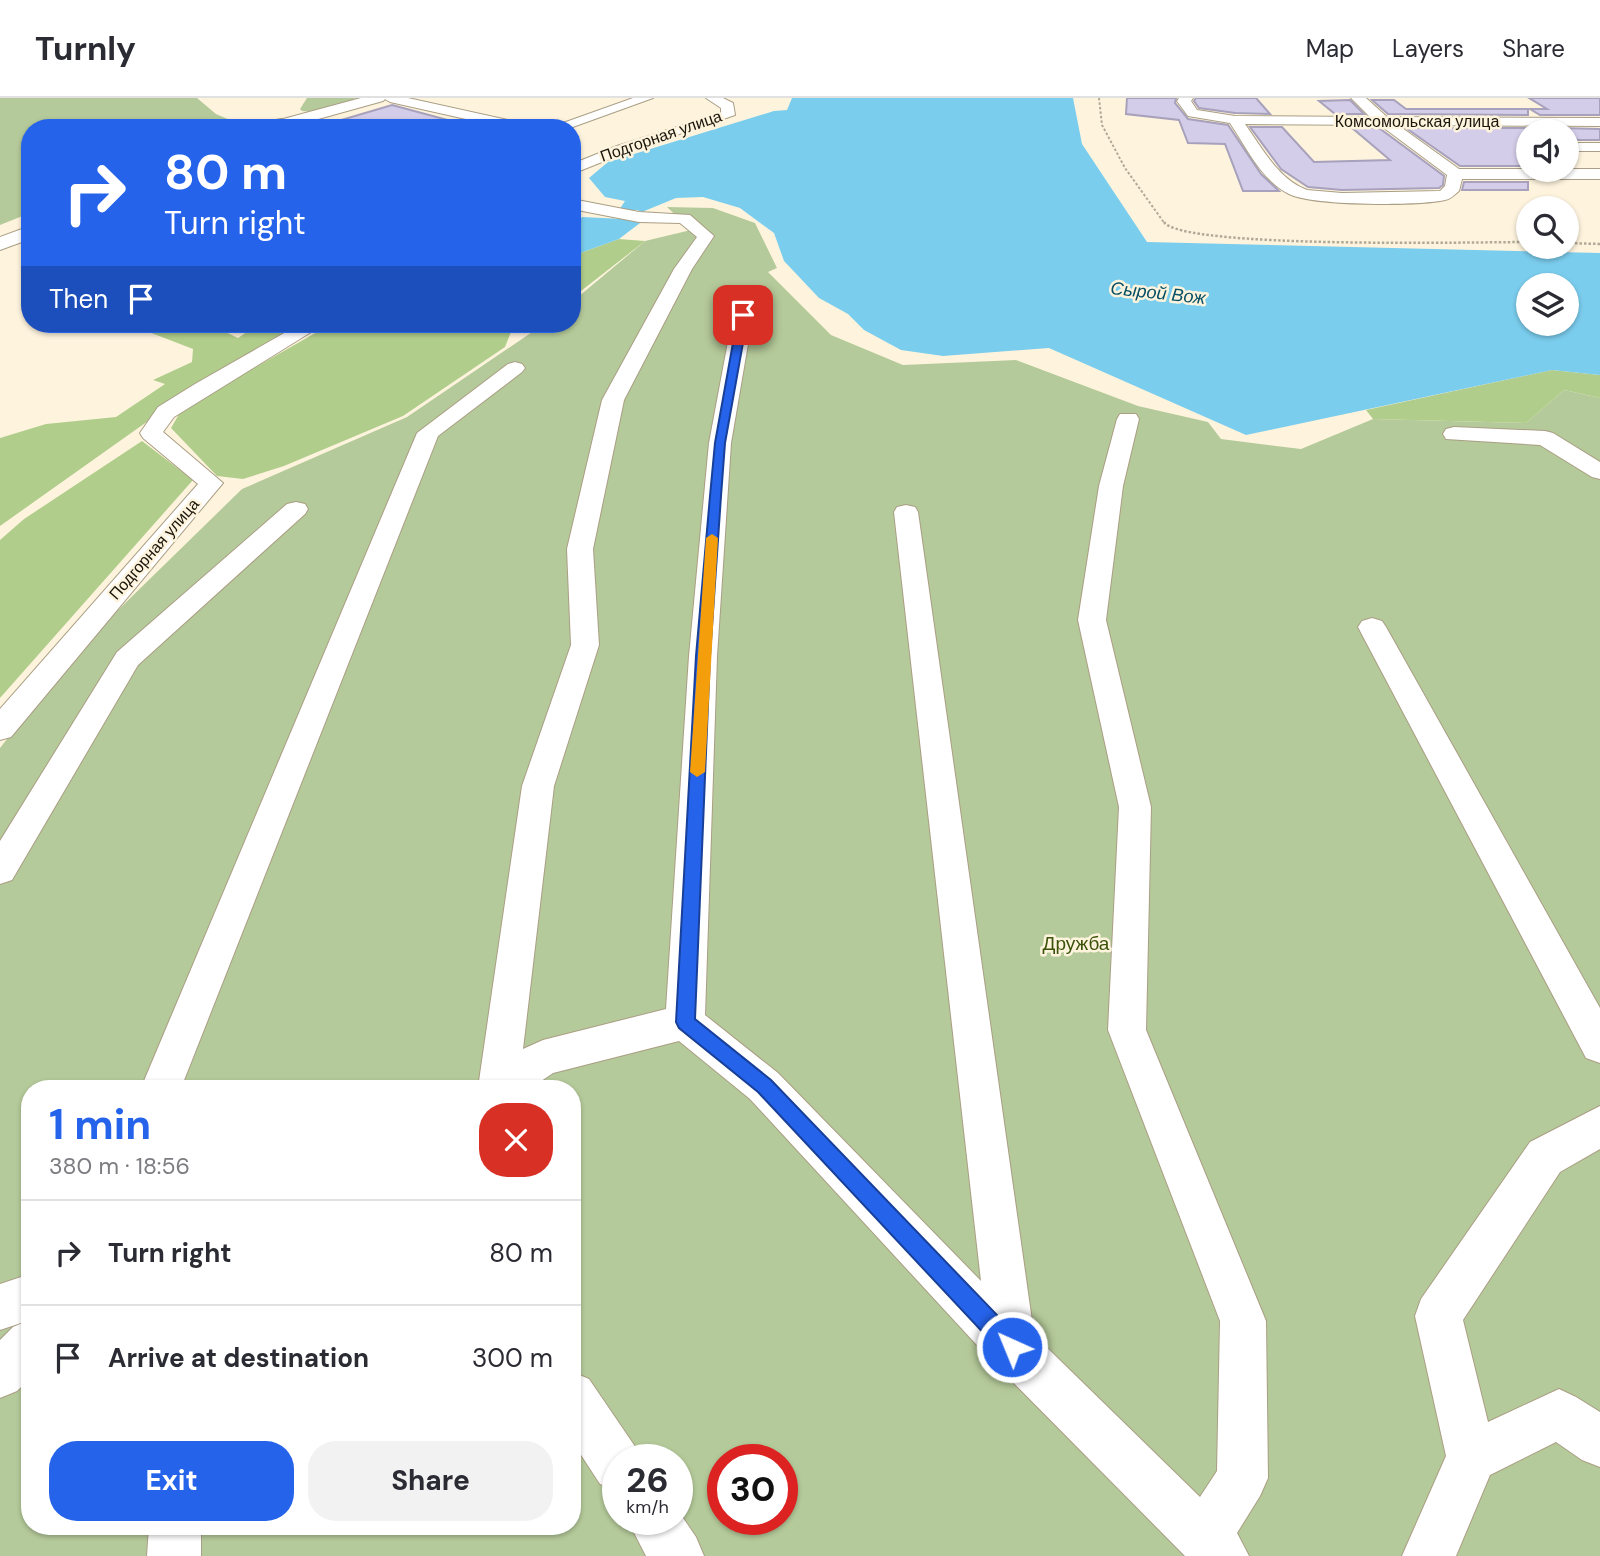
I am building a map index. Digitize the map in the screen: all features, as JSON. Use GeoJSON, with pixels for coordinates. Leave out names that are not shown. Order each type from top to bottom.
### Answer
{"type":"FeatureCollection","features":[{"type":"Feature","properties":{"kind":"main road"},"geometry":{"type":"LineString","coordinates":[[297,119],[378,98]]}},
{"type":"Feature","properties":{"kind":"main road"},"geometry":{"type":"LineString","coordinates":[[0,244],[21,236]]}},
{"type":"Feature","properties":{"kind":"street"},"geometry":{"type":"LineString","coordinates":[[390,98],[485,119]]}},
{"type":"Feature","properties":{"kind":"street"},"geometry":{"type":"LineString","coordinates":[[581,120],[646,98]]}},
{"type":"Feature","properties":{"kind":"street","name":"Подгорная улица"},"geometry":{"type":"LineString","coordinates":[[581,166],[622,149],[728,115],[728,106],[713,98]]}},
{"type":"Feature","properties":{"kind":"street","name":"Комсомольская улица"},"geometry":{"type":"LineString","coordinates":[[1186,98],[1184,101],[1193,113],[1235,120],[1285,122],[1381,119],[1516,126]]}},
{"type":"Feature","properties":{"kind":"street"},"geometry":{"type":"LineString","coordinates":[[1358,98],[1381,119],[1455,174],[1600,174]]}},
{"type":"Feature","properties":{"kind":"street"},"geometry":{"type":"LineString","coordinates":[[1577,105],[1600,120]]}},
{"type":"Feature","properties":{"kind":"street"},"geometry":{"type":"LineString","coordinates":[[281,119],[295,106]]}},
{"type":"Feature","properties":{"kind":"street"},"geometry":{"type":"LineString","coordinates":[[1235,120],[1265,164],[1294,192],[1322,197],[1444,196],[1453,188],[1455,174]]}},
{"type":"Feature","properties":{"kind":"street","name":"Комсомольская улица"},"geometry":{"type":"LineString","coordinates":[[1579,125],[1600,120]]}},
{"type":"Feature","properties":{"kind":"street"},"geometry":{"type":"LineString","coordinates":[[1579,143],[1600,158]]}},
{"type":"Feature","properties":{"kind":"street"},"geometry":{"type":"LineString","coordinates":[[1579,147],[1600,147]]}},
{"type":"Feature","properties":{"kind":"street"},"geometry":{"type":"LineString","coordinates":[[499,1080],[538,786],[585,645],[580,549],[612,400],[683,269],[706,236],[684,218],[639,217],[581,206]]}},
{"type":"Feature","properties":{"kind":"street"},"geometry":{"type":"LineString","coordinates":[[685,1022],[703,656],[720,443],[743,315]]}},
{"type":"Feature","properties":{"kind":"street","name":"Подгорная улица"},"geometry":{"type":"LineString","coordinates":[[0,729],[211,483],[151,433],[166,412],[202,388],[298,333]]}},
{"type":"Feature","properties":{"kind":"street"},"geometry":{"type":"LineString","coordinates":[[164,1080],[428,433],[514,369]]}},
{"type":"Feature","properties":{"kind":"street"},"geometry":{"type":"LineString","coordinates":[[685,1022],[764,1086],[1012,1347],[1213,1547],[1242,1478],[1243,1321],[1127,1030],[1135,807],[1092,620],[1111,486],[1128,419]]}},
{"type":"Feature","properties":{"kind":"street"},"geometry":{"type":"LineString","coordinates":[[1454,434],[1545,438],[1600,472]]}},
{"type":"Feature","properties":{"kind":"street"},"geometry":{"type":"LineString","coordinates":[[0,870],[127,659],[296,509]]}},
{"type":"Feature","properties":{"kind":"street"},"geometry":{"type":"LineString","coordinates":[[906,512],[1012,1347]]}},
{"type":"Feature","properties":{"kind":"street"},"geometry":{"type":"LineString","coordinates":[[1372,627],[1600,1045]]}},
{"type":"Feature","properties":{"kind":"street"},"geometry":{"type":"LineString","coordinates":[[510,1080],[543,1058],[685,1022]]}},
{"type":"Feature","properties":{"kind":"street"},"geometry":{"type":"LineString","coordinates":[[1429,1556],[1472,1457],[1438,1316],[1545,1157],[1600,1126]]}},
{"type":"Feature","properties":{"kind":"street"},"geometry":{"type":"LineString","coordinates":[[0,1307],[21,1300]]}},
{"type":"Feature","properties":{"kind":"street"},"geometry":{"type":"LineString","coordinates":[[0,1374],[21,1353]]}},
{"type":"Feature","properties":{"kind":"street"},"geometry":{"type":"LineString","coordinates":[[581,1410],[604,1444]]}},
{"type":"Feature","properties":{"kind":"street"},"geometry":{"type":"LineString","coordinates":[[1472,1457],[1559,1414],[1600,1442]]}},
{"type":"Feature","properties":{"kind":"street"},"geometry":{"type":"LineString","coordinates":[[174,1556],[175,1535]]}},
{"type":"Feature","properties":{"kind":"street"},"geometry":{"type":"LineString","coordinates":[[663,1535],[677,1556]]}},
{"type":"Feature","properties":{"kind":"path"},"geometry":{"type":"LineString","coordinates":[[1099,98],[1102,125],[1125,167],[1167,227],[1190,234],[1259,240],[1516,242]]}},
{"type":"Feature","properties":{"kind":"path"},"geometry":{"type":"LineString","coordinates":[[1579,243],[1600,244]]}},
{"type":"Feature","properties":{"kind":"green space"},"geometry":{"type":"Polygon","coordinates":[[[0,98],[197,98],[216,114],[228,119],[21,119],[21,217],[0,225],[0,98]]]}},
{"type":"Feature","properties":{"kind":"green space"},"geometry":{"type":"Polygon","coordinates":[[[307,98],[359,99],[313,112],[302,111],[300,109],[307,98]]]}},
{"type":"Feature","properties":{"kind":"green space","name":"Дружба"},"geometry":{"type":"Polygon","coordinates":[[[667,207],[713,208],[755,223],[777,268],[768,272],[831,335],[903,365],[1016,360],[1138,406],[1208,422],[1221,439],[1301,449],[1373,419],[1526,423],[1564,390],[1600,398],[1600,1556],[0,1556],[0,748],[76,651],[242,489],[407,417],[531,333],[581,333],[581,294],[645,241],[691,230],[667,207]]]}},
{"type":"Feature","properties":{"kind":"green space"},"geometry":{"type":"Polygon","coordinates":[[[619,239],[645,241],[581,291],[583,252],[619,239]]]}},
{"type":"Feature","properties":{"kind":"green space"},"geometry":{"type":"Polygon","coordinates":[[[151,333],[228,333],[238,338],[245,333],[289,333],[196,387],[0,526],[0,438],[46,424],[116,417],[165,384],[153,380],[192,362],[193,349],[151,333]]]}},
{"type":"Feature","properties":{"kind":"green space"},"geometry":{"type":"Polygon","coordinates":[[[315,333],[511,333],[505,347],[403,416],[284,466],[243,479],[217,476],[171,428],[182,409],[315,333]]]}},
{"type":"Feature","properties":{"kind":"green space"},"geometry":{"type":"Polygon","coordinates":[[[1552,370],[1600,375],[1600,398],[1564,390],[1526,423],[1373,419],[1366,410],[1552,370]]]}},
{"type":"Feature","properties":{"kind":"green space"},"geometry":{"type":"Polygon","coordinates":[[[142,441],[193,480],[0,698],[0,540],[24,519],[142,441]]]}},
{"type":"Feature","properties":{"kind":"water","name":"Сырой Вож"},"geometry":{"type":"Polygon","coordinates":[[[792,98],[1073,98],[1082,144],[1147,242],[1516,251],[1516,259],[1579,259],[1579,252],[1600,253],[1600,375],[1552,370],[1246,435],[1049,348],[943,356],[901,350],[864,330],[848,314],[819,298],[784,261],[774,233],[740,208],[703,197],[676,198],[642,212],[619,210],[625,201],[605,197],[589,178],[608,162],[774,111],[787,110],[792,98]]]}},
{"type":"Feature","properties":{"kind":"water"},"geometry":{"type":"Polygon","coordinates":[[[581,218],[644,220],[619,239],[581,253],[581,218]]]}},
{"type":"Feature","properties":{"kind":"building"},"geometry":{"type":"Polygon","coordinates":[[[1127,98],[1176,98],[1175,103],[1188,119],[1228,125],[1261,174],[1279,191],[1243,191],[1225,144],[1188,143],[1179,120],[1126,114],[1127,98]]]}},
{"type":"Feature","properties":{"kind":"building"},"geometry":{"type":"Polygon","coordinates":[[[1196,98],[1256,98],[1270,114],[1199,108],[1194,101],[1196,98]]]}},
{"type":"Feature","properties":{"kind":"building"},"geometry":{"type":"Polygon","coordinates":[[[1529,98],[1600,98],[1600,115],[1540,115],[1530,109],[1547,109],[1529,98]]]}},
{"type":"Feature","properties":{"kind":"building"},"geometry":{"type":"Polygon","coordinates":[[[1350,100],[1364,114],[1335,114],[1319,101],[1350,100]]]}},
{"type":"Feature","properties":{"kind":"building"},"geometry":{"type":"Polygon","coordinates":[[[1372,100],[1394,100],[1406,109],[1528,109],[1528,115],[1388,114],[1372,100]]]}},
{"type":"Feature","properties":{"kind":"building"},"geometry":{"type":"Polygon","coordinates":[[[392,105],[444,119],[345,119],[392,105]]]}},
{"type":"Feature","properties":{"kind":"building"},"geometry":{"type":"Polygon","coordinates":[[[1250,127],[1282,127],[1314,162],[1390,160],[1351,127],[1379,128],[1444,176],[1443,185],[1439,188],[1342,190],[1308,187],[1281,169],[1250,127]]]}},
{"type":"Feature","properties":{"kind":"building"},"geometry":{"type":"Polygon","coordinates":[[[1406,128],[1516,128],[1516,166],[1460,166],[1406,128]]]}},
{"type":"Feature","properties":{"kind":"building"},"geometry":{"type":"Polygon","coordinates":[[[1579,128],[1600,129],[1600,140],[1579,140],[1579,128]]]}},
{"type":"Feature","properties":{"kind":"building"},"geometry":{"type":"Polygon","coordinates":[[[1464,182],[1528,182],[1528,190],[1462,190],[1464,182]]]}},
{"type":"Feature","properties":{"kind":"slow traffic"},"geometry":{"type":"LineString","coordinates":[[697,772],[712,538]]}},
{"type":"Feature","properties":{"kind":"route"},"geometry":{"type":"LineString","coordinates":[[743,315],[720,443],[703,656],[685,1022],[764,1086],[1012,1347]]}}]}
